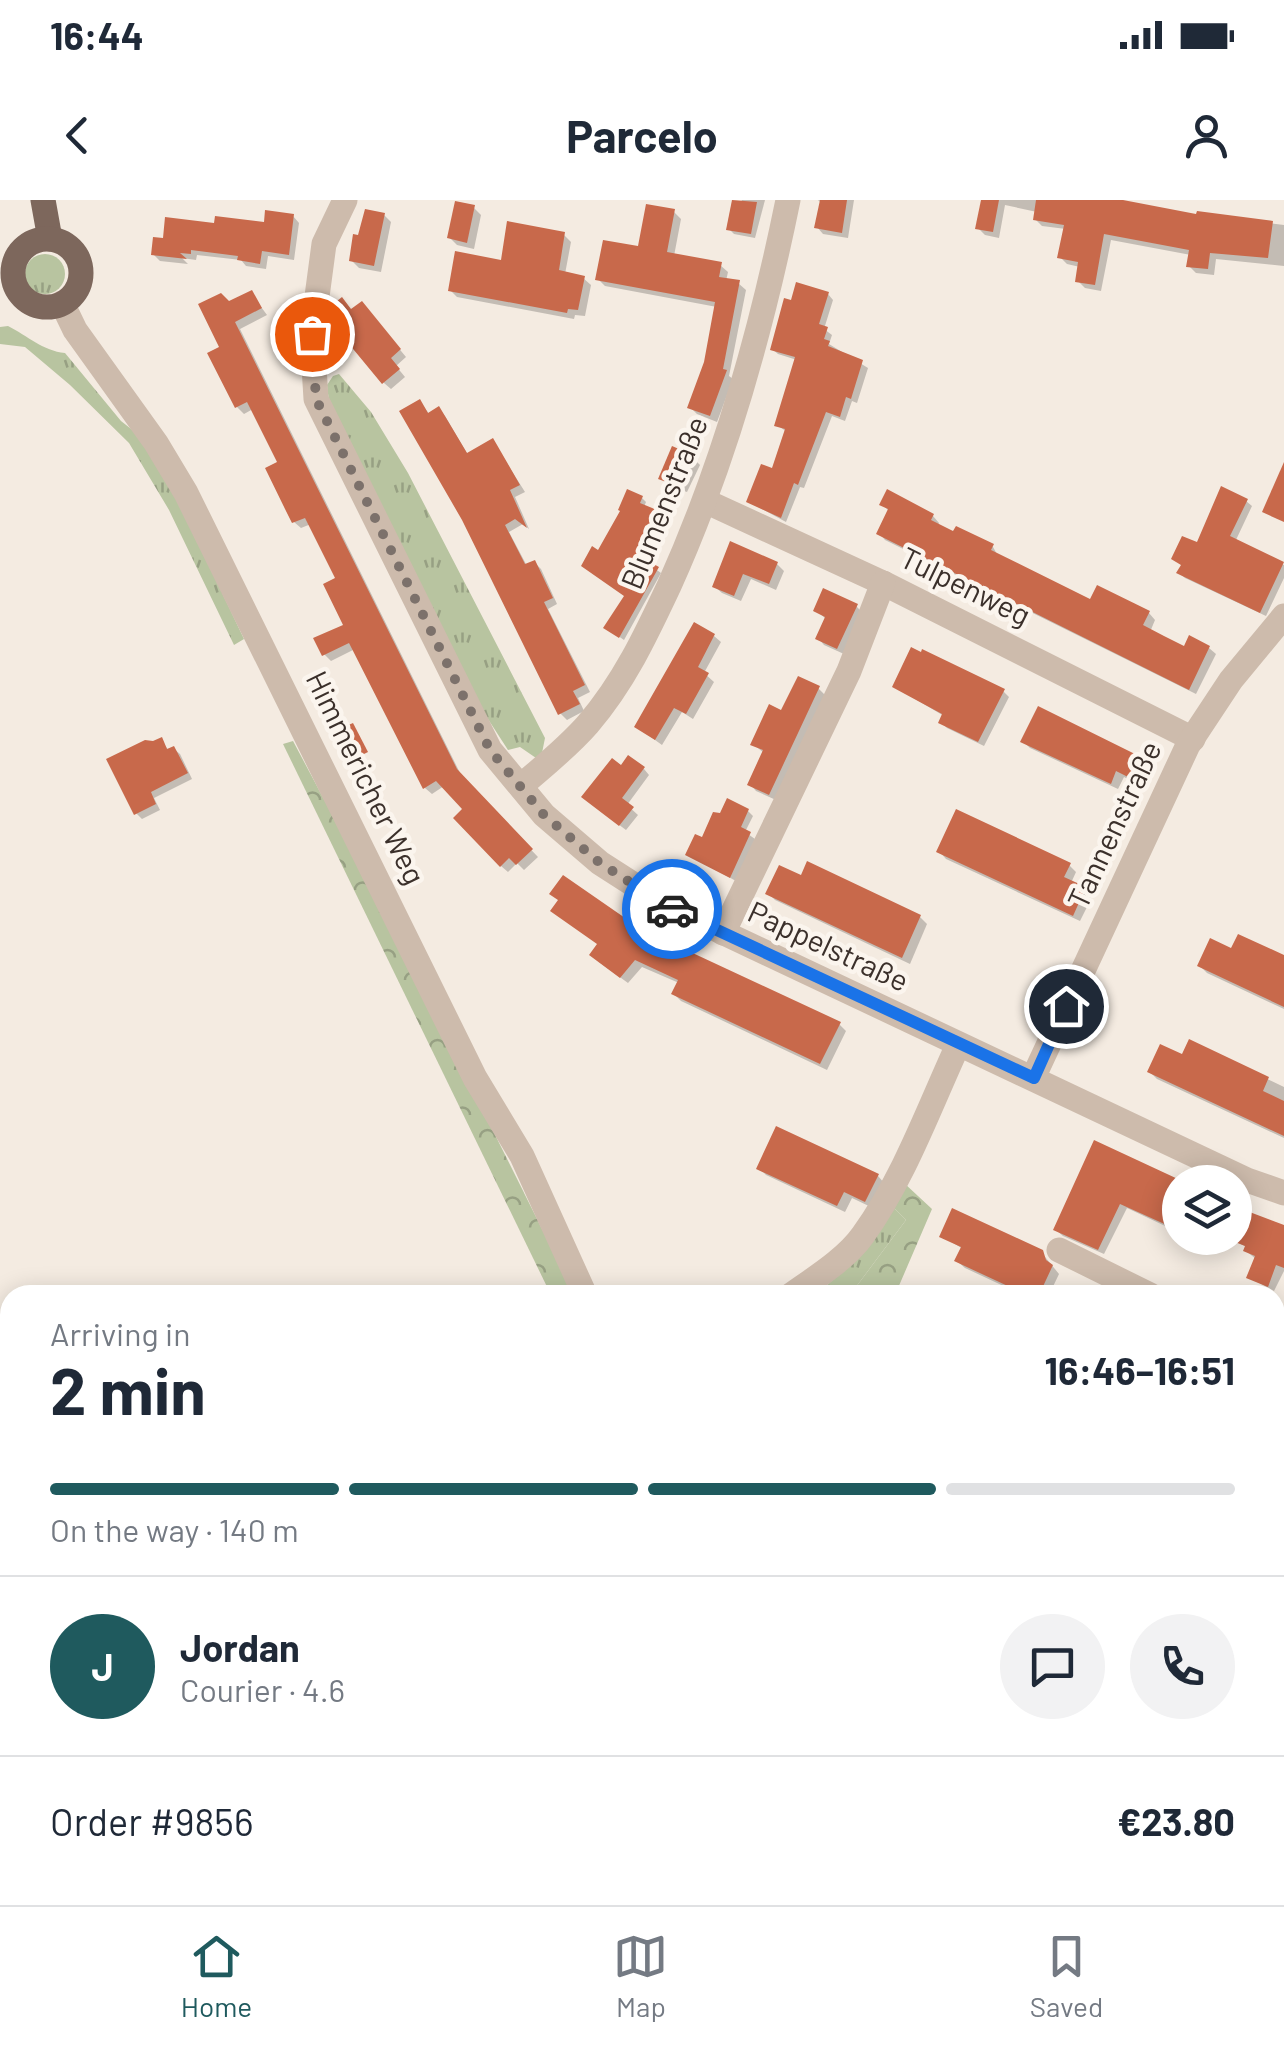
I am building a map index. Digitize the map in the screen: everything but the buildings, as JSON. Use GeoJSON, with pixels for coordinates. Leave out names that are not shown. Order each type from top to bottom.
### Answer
{"type":"FeatureCollection","features":[{"type":"Feature","properties":{"kind":"main road"},"geometry":{"type":"LineString","coordinates":[[42,200],[50,240]]}},
{"type":"Feature","properties":{"kind":"main road"},"geometry":{"type":"LineString","coordinates":[[50,240],[62,242],[78,261],[78,285],[62,303],[48,307],[34,305],[7,287],[20,252],[28,244],[50,240]]}},
{"type":"Feature","properties":{"kind":"street","name":"Pappelstraße"},"geometry":{"type":"LineString","coordinates":[[346,200],[324,244],[312,334],[316,399],[490,750],[544,815],[600,863],[667,906],[1247,1180],[1284,1193]]}},
{"type":"Feature","properties":{"kind":"street","name":"Blumenstraße"},"geometry":{"type":"LineString","coordinates":[[521,786],[589,724],[636,657],[732,427],[788,200]]}},
{"type":"Feature","properties":{"kind":"street","name":"Himmericher Weg"},"geometry":{"type":"LineString","coordinates":[[62,303],[75,330],[186,492],[476,1078],[522,1156],[580,1285]]}},
{"type":"Feature","properties":{"kind":"street","name":"Tulpenweg"},"geometry":{"type":"LineString","coordinates":[[704,500],[883,583],[1193,739]]}},
{"type":"Feature","properties":{"kind":"street"},"geometry":{"type":"LineString","coordinates":[[722,933],[848,671],[883,583]]}},
{"type":"Feature","properties":{"kind":"street","name":"Tannenstraße"},"geometry":{"type":"LineString","coordinates":[[1034,1078],[1193,739],[1232,680],[1284,616]]}},
{"type":"Feature","properties":{"kind":"street"},"geometry":{"type":"LineString","coordinates":[[805,1285],[862,1238],[898,1176],[958,1045]]}},
{"type":"Feature","properties":{"kind":"street"},"geometry":{"type":"LineString","coordinates":[[1058,1250],[1130,1285]]}},
{"type":"Feature","properties":{"kind":"green space"},"geometry":{"type":"Polygon","coordinates":[[[45,254],[59,260],[65,274],[59,288],[45,294],[31,288],[25,274],[31,260],[45,254]]]}},
{"type":"Feature","properties":{"kind":"green space"},"geometry":{"type":"Polygon","coordinates":[[[8,326],[43,346],[65,353],[121,421],[135,432],[173,489],[244,639],[234,645],[169,510],[129,443],[25,347],[0,344],[0,327],[8,326]]]}},
{"type":"Feature","properties":{"kind":"green space"},"geometry":{"type":"Polygon","coordinates":[[[339,374],[371,412],[408,473],[545,738],[542,753],[536,758],[520,747],[508,750],[486,716],[329,402],[327,385],[339,374]]]}},
{"type":"Feature","properties":{"kind":"green space"},"geometry":{"type":"Polygon","coordinates":[[[293,741],[386,916],[570,1285],[546,1285],[283,744],[293,741]]]}},
{"type":"Feature","properties":{"kind":"green space"},"geometry":{"type":"Polygon","coordinates":[[[904,1183],[932,1209],[899,1285],[857,1285],[906,1220],[893,1207],[904,1183]]]}},
{"type":"Feature","properties":{"kind":"green space"},"geometry":{"type":"Polygon","coordinates":[[[893,1207],[906,1220],[857,1285],[826,1285],[858,1256],[893,1207]]]}},
{"type":"Feature","properties":{"kind":"way so far"},"geometry":{"type":"LineString","coordinates":[[312,334],[316,399],[490,750],[544,815],[600,863],[672,909]]}},
{"type":"Feature","properties":{"kind":"route"},"geometry":{"type":"LineString","coordinates":[[672,909],[1034,1078],[1066,1006]]}}]}
